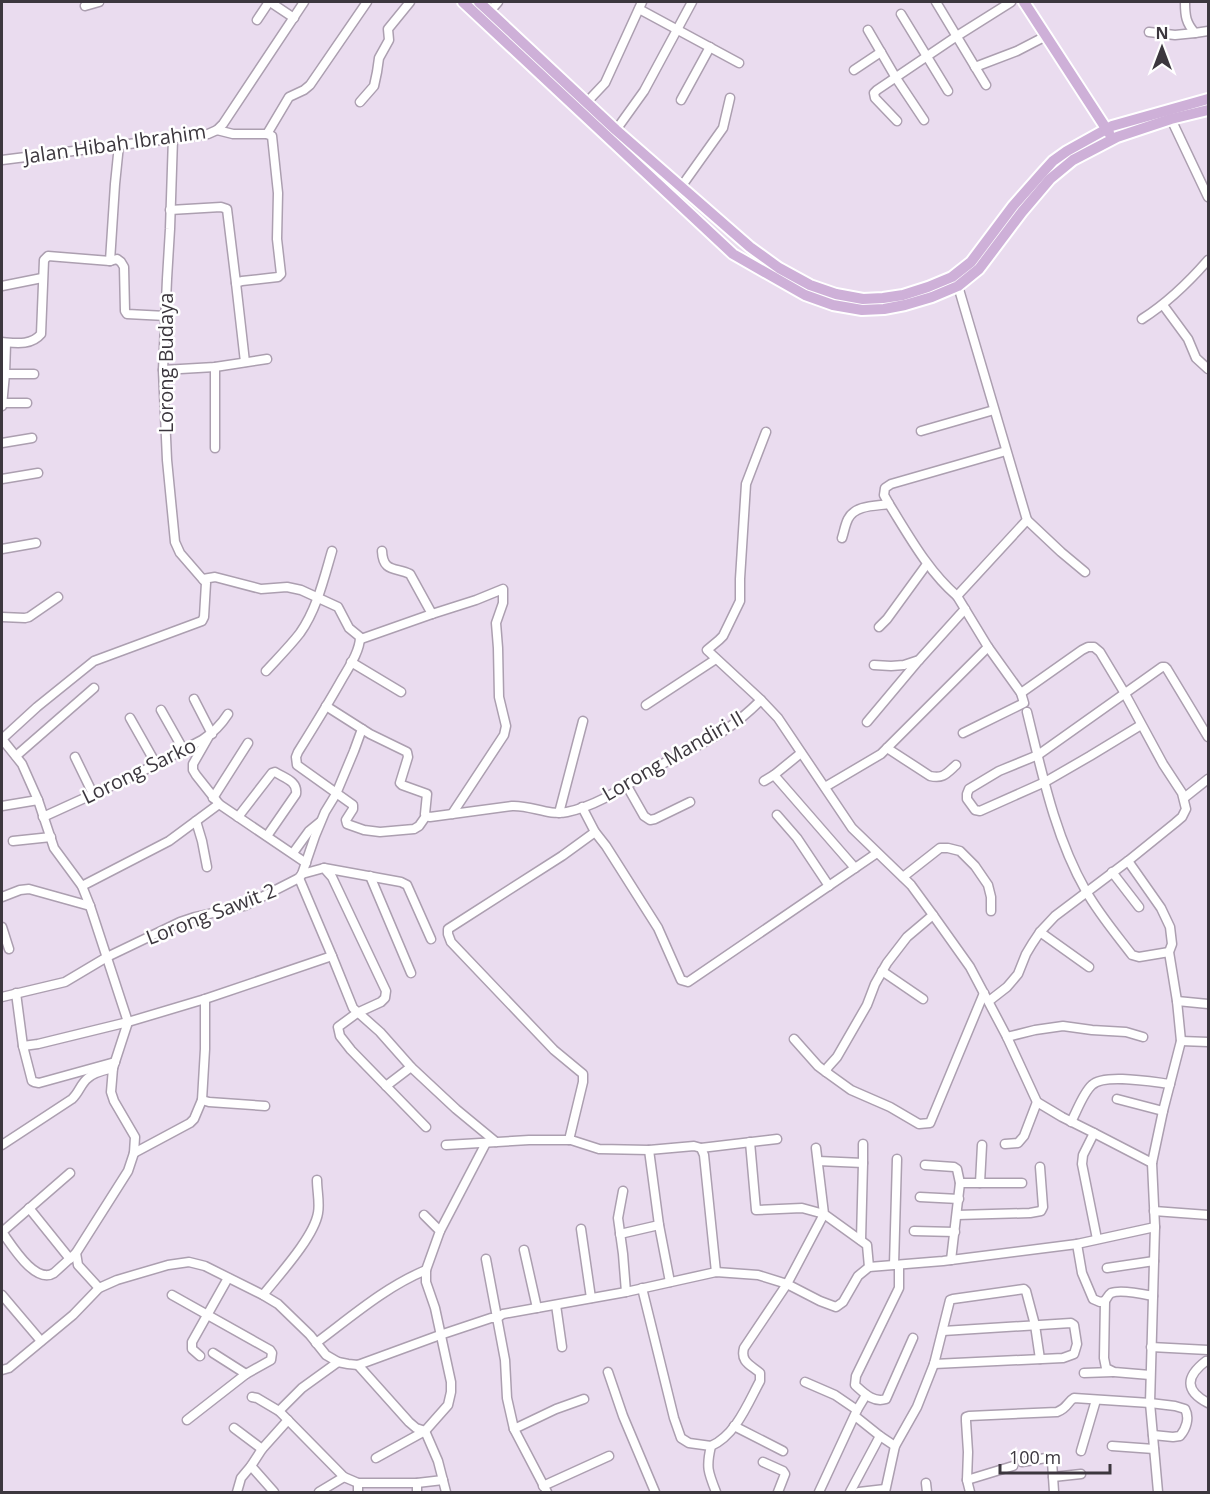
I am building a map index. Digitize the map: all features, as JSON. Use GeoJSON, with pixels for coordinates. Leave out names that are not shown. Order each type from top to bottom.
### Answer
{"type":"FeatureCollection","features":[{"type":"Feature","properties":{"kind":"main road"},"geometry":{"type":"LineString","coordinates":[[462,2],[592,115],[733,254],[805,295],[833,305],[862,310],[905,305],[958,286],[979,269],[1050,179],[1111,133],[1209,110]]}},
{"type":"Feature","properties":{"kind":"main road"},"geometry":{"type":"LineString","coordinates":[[479,2],[587,102],[592,115],[616,130],[750,247],[779,268],[810,285],[836,294],[863,299],[883,298],[911,292],[952,277],[971,262],[1013,206],[1053,160],[1066,151],[1209,99]]}},
{"type":"Feature","properties":{"kind":"main road"},"geometry":{"type":"LineString","coordinates":[[1024,2],[1111,133]]}},
{"type":"Feature","properties":{"kind":"main road"},"geometry":{"type":"LineString","coordinates":[[1032,2],[1111,133]]}},
{"type":"Feature","properties":{"kind":"street"},"geometry":{"type":"LineString","coordinates":[[85,6],[99,2]]}},
{"type":"Feature","properties":{"kind":"street"},"geometry":{"type":"LineString","coordinates":[[257,20],[270,2],[294,18]]}},
{"type":"Feature","properties":{"kind":"street","name":"Jalan Hibah Ibrahim"},"geometry":{"type":"LineString","coordinates":[[2,160],[208,134],[217,130],[304,2]]}},
{"type":"Feature","properties":{"kind":"street"},"geometry":{"type":"LineString","coordinates":[[267,134],[289,97],[310,85],[367,2]]}},
{"type":"Feature","properties":{"kind":"street"},"geometry":{"type":"LineString","coordinates":[[360,102],[374,86],[379,58],[389,40],[388,30],[410,2]]}},
{"type":"Feature","properties":{"kind":"street"},"geometry":{"type":"LineString","coordinates":[[490,11],[498,2]]}},
{"type":"Feature","properties":{"kind":"street"},"geometry":{"type":"LineString","coordinates":[[616,130],[644,91],[692,2]]}},
{"type":"Feature","properties":{"kind":"street"},"geometry":{"type":"LineString","coordinates":[[936,2],[986,85]]}},
{"type":"Feature","properties":{"kind":"street"},"geometry":{"type":"LineString","coordinates":[[897,121],[875,98],[874,93],[1011,2]]}},
{"type":"Feature","properties":{"kind":"street"},"geometry":{"type":"LineString","coordinates":[[1185,2],[1185,19],[1195,33]]}},
{"type":"Feature","properties":{"kind":"street"},"geometry":{"type":"LineString","coordinates":[[587,102],[604,83],[640,5],[677,30],[740,63]]}},
{"type":"Feature","properties":{"kind":"street"},"geometry":{"type":"LineString","coordinates":[[901,14],[948,92]]}},
{"type":"Feature","properties":{"kind":"street"},"geometry":{"type":"LineString","coordinates":[[868,30],[924,120]]}},
{"type":"Feature","properties":{"kind":"street"},"geometry":{"type":"LineString","coordinates":[[1149,32],[1175,35],[1209,32]]}},
{"type":"Feature","properties":{"kind":"street"},"geometry":{"type":"LineString","coordinates":[[975,67],[1017,51],[1046,36]]}},
{"type":"Feature","properties":{"kind":"street"},"geometry":{"type":"LineString","coordinates":[[681,100],[710,47]]}},
{"type":"Feature","properties":{"kind":"street"},"geometry":{"type":"LineString","coordinates":[[854,70],[881,52]]}},
{"type":"Feature","properties":{"kind":"street"},"geometry":{"type":"LineString","coordinates":[[681,187],[723,128],[730,98]]}},
{"type":"Feature","properties":{"kind":"street"},"geometry":{"type":"LineString","coordinates":[[1171,119],[1209,196]]}},
{"type":"Feature","properties":{"kind":"street"},"geometry":{"type":"LineString","coordinates":[[217,130],[233,134],[267,134],[273,139],[278,194],[277,239],[281,274],[278,277],[236,283]]}},
{"type":"Feature","properties":{"kind":"street","name":"Lorong Budaya"},"geometry":{"type":"LineString","coordinates":[[173,138],[163,370],[167,460],[175,542],[180,553],[203,579]]}},
{"type":"Feature","properties":{"kind":"street"},"geometry":{"type":"LineString","coordinates":[[110,261],[119,145]]}},
{"type":"Feature","properties":{"kind":"street"},"geometry":{"type":"LineString","coordinates":[[170,210],[227,208],[245,362]]}},
{"type":"Feature","properties":{"kind":"street"},"geometry":{"type":"LineString","coordinates":[[27,403],[2,405],[5,374],[4,343],[31,342],[41,334],[42,278],[44,260],[48,256],[110,261],[117,259],[124,267],[127,314],[166,316]]}},
{"type":"Feature","properties":{"kind":"street"},"geometry":{"type":"LineString","coordinates":[[1142,319],[1163,305],[1209,260]]}},
{"type":"Feature","properties":{"kind":"street"},"geometry":{"type":"LineString","coordinates":[[2,285],[42,278]]}},
{"type":"Feature","properties":{"kind":"street"},"geometry":{"type":"LineString","coordinates":[[958,286],[1027,520],[1085,572]]}},
{"type":"Feature","properties":{"kind":"street"},"geometry":{"type":"LineString","coordinates":[[1163,305],[1188,339],[1196,358],[1209,369]]}},
{"type":"Feature","properties":{"kind":"street"},"geometry":{"type":"LineString","coordinates":[[163,370],[215,367],[267,359]]}},
{"type":"Feature","properties":{"kind":"street"},"geometry":{"type":"LineString","coordinates":[[215,367],[215,448]]}},
{"type":"Feature","properties":{"kind":"street"},"geometry":{"type":"LineString","coordinates":[[5,374],[34,374]]}},
{"type":"Feature","properties":{"kind":"street"},"geometry":{"type":"LineString","coordinates":[[921,432],[994,410]]}},
{"type":"Feature","properties":{"kind":"street"},"geometry":{"type":"LineString","coordinates":[[766,432],[746,484],[740,601],[723,636],[707,650],[777,718],[852,828],[911,885],[933,915],[970,967],[1008,1037],[1037,1102],[1152,1163]]}},
{"type":"Feature","properties":{"kind":"street"},"geometry":{"type":"LineString","coordinates":[[2,443],[32,438]]}},
{"type":"Feature","properties":{"kind":"street"},"geometry":{"type":"LineString","coordinates":[[963,733],[1024,703],[1021,693],[988,647],[957,596],[927,564],[884,495],[885,488],[891,484],[1006,451]]}},
{"type":"Feature","properties":{"kind":"street"},"geometry":{"type":"LineString","coordinates":[[2,479],[38,473]]}},
{"type":"Feature","properties":{"kind":"street"},"geometry":{"type":"LineString","coordinates":[[842,538],[849,518],[854,512],[863,508],[889,504]]}},
{"type":"Feature","properties":{"kind":"street"},"geometry":{"type":"LineString","coordinates":[[957,596],[1027,520]]}},
{"type":"Feature","properties":{"kind":"street"},"geometry":{"type":"LineString","coordinates":[[2,549],[36,543]]}},
{"type":"Feature","properties":{"kind":"street"},"geometry":{"type":"LineString","coordinates":[[266,671],[300,633],[318,597],[332,551]]}},
{"type":"Feature","properties":{"kind":"street"},"geometry":{"type":"LineString","coordinates":[[382,551],[382,559],[390,568],[410,574],[432,614]]}},
{"type":"Feature","properties":{"kind":"street"},"geometry":{"type":"LineString","coordinates":[[879,627],[927,564]]}},
{"type":"Feature","properties":{"kind":"street"},"geometry":{"type":"LineString","coordinates":[[70,1173],[2,1232],[25,1263],[44,1276],[50,1276],[73,1256],[128,1171],[134,1154],[135,1137],[111,1092],[114,1065],[128,1022],[82,886],[54,848],[38,800],[22,764],[2,739],[94,661],[204,620],[207,585],[203,579],[215,576],[264,589],[287,587],[301,590],[338,607],[349,628],[361,639]]}},
{"type":"Feature","properties":{"kind":"street"},"geometry":{"type":"LineString","coordinates":[[327,706],[376,738],[407,752],[408,757],[400,783],[427,794],[426,816],[419,826],[414,829],[385,832],[364,830],[346,823],[353,805],[297,765],[296,757],[327,706],[361,639],[503,589],[503,603],[496,623],[499,697],[506,720],[506,730],[452,814]]}},
{"type":"Feature","properties":{"kind":"street"},"geometry":{"type":"LineString","coordinates":[[2,617],[29,617],[58,597]]}},
{"type":"Feature","properties":{"kind":"street"},"geometry":{"type":"LineString","coordinates":[[867,722],[964,609]]}},
{"type":"Feature","properties":{"kind":"street"},"geometry":{"type":"LineString","coordinates":[[825,787],[882,754],[988,647]]}},
{"type":"Feature","properties":{"kind":"street"},"geometry":{"type":"LineString","coordinates":[[794,1039],[818,1066],[851,1089],[890,1107],[919,1124],[930,1123],[986,997],[1007,987],[1018,974],[1026,954],[1040,932],[1055,916],[1182,817],[1186,809],[1184,798],[1100,652],[1094,647],[1088,647],[1021,693]]}},
{"type":"Feature","properties":{"kind":"street"},"geometry":{"type":"LineString","coordinates":[[646,705],[716,659]]}},
{"type":"Feature","properties":{"kind":"street"},"geometry":{"type":"LineString","coordinates":[[874,665],[904,665],[919,660]]}},
{"type":"Feature","properties":{"kind":"street"},"geometry":{"type":"LineString","coordinates":[[351,662],[401,692]]}},
{"type":"Feature","properties":{"kind":"street"},"geometry":{"type":"LineString","coordinates":[[1141,725],[1045,782],[980,811],[975,810],[967,799],[966,794],[969,789],[999,771],[1038,755],[1157,670],[1165,667],[1209,736]]}},
{"type":"Feature","properties":{"kind":"street"},"geometry":{"type":"LineString","coordinates":[[16,756],[94,687]]}},
{"type":"Feature","properties":{"kind":"street"},"geometry":{"type":"LineString","coordinates":[[195,699],[211,735],[193,764],[196,775],[216,801],[306,862]]}},
{"type":"Feature","properties":{"kind":"street","name":"Lorong Mandiri II"},"geometry":{"type":"LineString","coordinates":[[559,813],[582,807],[627,786],[722,731],[744,716],[761,700]]}},
{"type":"Feature","properties":{"kind":"street"},"geometry":{"type":"LineString","coordinates":[[161,710],[183,749]]}},
{"type":"Feature","properties":{"kind":"street"},"geometry":{"type":"LineString","coordinates":[[1027,712],[1045,782],[1068,855],[1086,891],[1132,955],[1139,957],[1169,952]]}},
{"type":"Feature","properties":{"kind":"street","name":"Lorong Sarko"},"geometry":{"type":"LineString","coordinates":[[43,817],[156,764],[211,735],[228,714]]}},
{"type":"Feature","properties":{"kind":"street"},"geometry":{"type":"LineString","coordinates":[[130,718],[156,764]]}},
{"type":"Feature","properties":{"kind":"street"},"geometry":{"type":"LineString","coordinates":[[426,816],[517,806],[559,813],[583,721]]}},
{"type":"Feature","properties":{"kind":"street"},"geometry":{"type":"LineString","coordinates":[[362,729],[300,876],[352,1008],[380,1032],[411,1067],[456,1109],[496,1142]]}},
{"type":"Feature","properties":{"kind":"street"},"geometry":{"type":"LineString","coordinates":[[82,886],[169,841],[196,821],[216,801],[248,743]]}},
{"type":"Feature","properties":{"kind":"street"},"geometry":{"type":"LineString","coordinates":[[887,748],[936,778],[943,777],[956,765]]}},
{"type":"Feature","properties":{"kind":"street"},"geometry":{"type":"LineString","coordinates":[[764,781],[801,753]]}},
{"type":"Feature","properties":{"kind":"street"},"geometry":{"type":"LineString","coordinates":[[75,757],[93,794]]}},
{"type":"Feature","properties":{"kind":"street"},"geometry":{"type":"LineString","coordinates":[[238,817],[272,773],[275,772],[294,784],[296,794],[267,836]]}},
{"type":"Feature","properties":{"kind":"street"},"geometry":{"type":"LineString","coordinates":[[774,775],[855,868]]}},
{"type":"Feature","properties":{"kind":"street"},"geometry":{"type":"LineString","coordinates":[[1184,798],[1209,779]]}},
{"type":"Feature","properties":{"kind":"street"},"geometry":{"type":"LineString","coordinates":[[627,786],[648,819],[655,819],[690,802]]}},
{"type":"Feature","properties":{"kind":"street"},"geometry":{"type":"LineString","coordinates":[[2,806],[38,800]]}},
{"type":"Feature","properties":{"kind":"street"},"geometry":{"type":"LineString","coordinates":[[582,807],[595,832],[658,928],[681,980],[685,982],[877,853]]}},
{"type":"Feature","properties":{"kind":"street"},"geometry":{"type":"LineString","coordinates":[[777,815],[797,838],[830,886]]}},
{"type":"Feature","properties":{"kind":"street"},"geometry":{"type":"LineString","coordinates":[[196,821],[207,867]]}},
{"type":"Feature","properties":{"kind":"street"},"geometry":{"type":"LineString","coordinates":[[293,853],[309,831],[322,821]]}},
{"type":"Feature","properties":{"kind":"street"},"geometry":{"type":"LineString","coordinates":[[568,1140],[583,1074],[554,1050],[451,942],[448,929],[562,856],[595,832]]}},
{"type":"Feature","properties":{"kind":"street"},"geometry":{"type":"LineString","coordinates":[[13,841],[51,837]]}},
{"type":"Feature","properties":{"kind":"street"},"geometry":{"type":"LineString","coordinates":[[903,877],[940,848],[960,851],[975,866],[988,885],[991,911]]}},
{"type":"Feature","properties":{"kind":"street"},"geometry":{"type":"LineString","coordinates":[[1128,861],[1161,908],[1170,927],[1172,944],[1169,952],[1181,1041],[1152,1163],[1155,1227],[1149,1403],[1158,1492]]}},
{"type":"Feature","properties":{"kind":"street"},"geometry":{"type":"LineString","coordinates":[[324,868],[407,885],[431,939]]}},
{"type":"Feature","properties":{"kind":"street"},"geometry":{"type":"LineString","coordinates":[[324,868],[332,877],[386,991],[385,998],[381,1002],[357,1013],[338,1027],[340,1036],[426,1127]]}},
{"type":"Feature","properties":{"kind":"street","name":"Lorong Sawit 2"},"geometry":{"type":"LineString","coordinates":[[2,997],[65,982],[107,957],[188,919],[248,904],[300,876],[324,868]]}},
{"type":"Feature","properties":{"kind":"street"},"geometry":{"type":"LineString","coordinates":[[1112,872],[1139,907]]}},
{"type":"Feature","properties":{"kind":"street"},"geometry":{"type":"LineString","coordinates":[[370,876],[411,973]]}},
{"type":"Feature","properties":{"kind":"street"},"geometry":{"type":"LineString","coordinates":[[2,897],[29,889],[90,906]]}},
{"type":"Feature","properties":{"kind":"street"},"geometry":{"type":"LineString","coordinates":[[826,1072],[867,1005],[882,971],[907,937],[933,915]]}},
{"type":"Feature","properties":{"kind":"street"},"geometry":{"type":"LineString","coordinates":[[2,927],[9,949]]}},
{"type":"Feature","properties":{"kind":"street"},"geometry":{"type":"LineString","coordinates":[[1040,932],[1089,967]]}},
{"type":"Feature","properties":{"kind":"street"},"geometry":{"type":"LineString","coordinates":[[23,1046],[128,1022],[205,999],[332,956]]}},
{"type":"Feature","properties":{"kind":"street"},"geometry":{"type":"LineString","coordinates":[[882,971],[923,999]]}},
{"type":"Feature","properties":{"kind":"street"},"geometry":{"type":"LineString","coordinates":[[16,993],[23,1046],[34,1082],[39,1083],[114,1065]]}},
{"type":"Feature","properties":{"kind":"street"},"geometry":{"type":"LineString","coordinates":[[134,1154],[194,1119],[202,1100],[205,999]]}},
{"type":"Feature","properties":{"kind":"street"},"geometry":{"type":"LineString","coordinates":[[1177,1001],[1209,1004]]}},
{"type":"Feature","properties":{"kind":"street"},"geometry":{"type":"LineString","coordinates":[[1008,1037],[1063,1026],[1126,1032],[1143,1037]]}},
{"type":"Feature","properties":{"kind":"street"},"geometry":{"type":"LineString","coordinates":[[1181,1041],[1209,1042]]}},
{"type":"Feature","properties":{"kind":"street"},"geometry":{"type":"LineString","coordinates":[[2,1145],[76,1096],[91,1075],[114,1065]]}},
{"type":"Feature","properties":{"kind":"street"},"geometry":{"type":"LineString","coordinates":[[386,1086],[411,1067]]}},
{"type":"Feature","properties":{"kind":"street"},"geometry":{"type":"LineString","coordinates":[[1071,1122],[1095,1082],[1125,1079],[1170,1084]]}},
{"type":"Feature","properties":{"kind":"street"},"geometry":{"type":"LineString","coordinates":[[1118,1099],[1163,1111]]}},
{"type":"Feature","properties":{"kind":"street"},"geometry":{"type":"LineString","coordinates":[[202,1100],[265,1106]]}},
{"type":"Feature","properties":{"kind":"street"},"geometry":{"type":"LineString","coordinates":[[1005,1144],[1018,1143],[1024,1136],[1037,1102]]}},
{"type":"Feature","properties":{"kind":"street"},"geometry":{"type":"LineString","coordinates":[[1094,1132],[1083,1155],[1082,1164],[1097,1239]]}},
{"type":"Feature","properties":{"kind":"street"},"geometry":{"type":"LineString","coordinates":[[446,1145],[568,1140],[596,1148],[649,1150],[694,1146],[701,1148],[777,1139]]}},
{"type":"Feature","properties":{"kind":"street"},"geometry":{"type":"LineString","coordinates":[[750,1142],[756,1210],[802,1208],[824,1214],[867,1245],[869,1268]]}},
{"type":"Feature","properties":{"kind":"street"},"geometry":{"type":"LineString","coordinates":[[376,1458],[425,1431],[448,1405],[451,1382],[435,1308],[426,1282],[426,1270],[440,1231],[486,1143]]}},
{"type":"Feature","properties":{"kind":"street"},"geometry":{"type":"LineString","coordinates":[[861,1240],[862,1144]]}},
{"type":"Feature","properties":{"kind":"street"},"geometry":{"type":"LineString","coordinates":[[980,1183],[982,1145]]}},
{"type":"Feature","properties":{"kind":"street"},"geometry":{"type":"LineString","coordinates":[[701,1148],[704,1155],[716,1272]]}},
{"type":"Feature","properties":{"kind":"street"},"geometry":{"type":"LineString","coordinates":[[642,1288],[681,1438],[689,1443],[711,1446],[723,1439],[734,1426],[760,1381],[760,1373],[745,1361],[742,1355],[744,1348],[787,1284],[824,1214],[816,1148]]}},
{"type":"Feature","properties":{"kind":"street"},"geometry":{"type":"LineString","coordinates":[[649,1150],[659,1225],[670,1282]]}},
{"type":"Feature","properties":{"kind":"street"},"geometry":{"type":"LineString","coordinates":[[897,1159],[899,1288],[856,1376],[855,1385],[866,1395],[879,1401],[886,1399],[913,1338]]}},
{"type":"Feature","properties":{"kind":"street"},"geometry":{"type":"LineString","coordinates":[[818,1161],[863,1163]]}},
{"type":"Feature","properties":{"kind":"street"},"geometry":{"type":"LineString","coordinates":[[925,1165],[957,1169],[960,1183],[951,1260]]}},
{"type":"Feature","properties":{"kind":"street"},"geometry":{"type":"LineString","coordinates":[[957,1215],[1041,1211],[1043,1207],[1040,1167]]}},
{"type":"Feature","properties":{"kind":"street"},"geometry":{"type":"LineString","coordinates":[[263,1295],[301,1247],[314,1226],[318,1212],[317,1180]]}},
{"type":"Feature","properties":{"kind":"street"},"geometry":{"type":"LineString","coordinates":[[960,1183],[1022,1183]]}},
{"type":"Feature","properties":{"kind":"street"},"geometry":{"type":"LineString","coordinates":[[623,1191],[618,1218],[626,1292]]}},
{"type":"Feature","properties":{"kind":"street"},"geometry":{"type":"LineString","coordinates":[[920,1197],[958,1199]]}},
{"type":"Feature","properties":{"kind":"street"},"geometry":{"type":"LineString","coordinates":[[29,1208],[99,1288]]}},
{"type":"Feature","properties":{"kind":"street"},"geometry":{"type":"LineString","coordinates":[[1154,1211],[1209,1215]]}},
{"type":"Feature","properties":{"kind":"street"},"geometry":{"type":"LineString","coordinates":[[424,1215],[440,1231]]}},
{"type":"Feature","properties":{"kind":"street"},"geometry":{"type":"LineString","coordinates":[[620,1234],[659,1225]]}},
{"type":"Feature","properties":{"kind":"street"},"geometry":{"type":"LineString","coordinates":[[2,1370],[9,1368],[41,1341],[99,1288],[117,1280],[168,1265],[189,1262],[205,1266],[278,1304],[326,1354],[338,1362],[358,1365],[504,1314],[626,1292],[716,1272],[758,1275],[787,1284],[836,1307],[843,1302],[858,1276],[869,1268],[1077,1244],[1155,1227]]}},
{"type":"Feature","properties":{"kind":"street"},"geometry":{"type":"LineString","coordinates":[[581,1229],[591,1298]]}},
{"type":"Feature","properties":{"kind":"street"},"geometry":{"type":"LineString","coordinates":[[914,1230],[954,1232]]}},
{"type":"Feature","properties":{"kind":"street"},"geometry":{"type":"LineString","coordinates":[[1077,1244],[1082,1273],[1092,1299],[1105,1301]]}},
{"type":"Feature","properties":{"kind":"street"},"geometry":{"type":"LineString","coordinates":[[524,1250],[537,1308]]}},
{"type":"Feature","properties":{"kind":"street"},"geometry":{"type":"LineString","coordinates":[[486,1259],[506,1360],[507,1398],[514,1429],[545,1489],[609,1456]]}},
{"type":"Feature","properties":{"kind":"street"},"geometry":{"type":"LineString","coordinates":[[1107,1268],[1154,1261]]}},
{"type":"Feature","properties":{"kind":"street"},"geometry":{"type":"LineString","coordinates":[[316,1343],[375,1299],[426,1270]]}},
{"type":"Feature","properties":{"kind":"street"},"geometry":{"type":"LineString","coordinates":[[200,1356],[191,1346],[228,1278]]}},
{"type":"Feature","properties":{"kind":"street"},"geometry":{"type":"LineString","coordinates":[[859,1492],[885,1491],[895,1446],[917,1407],[934,1364],[950,1300],[1020,1289],[1026,1291],[1035,1325],[1040,1359]]}},
{"type":"Feature","properties":{"kind":"street"},"geometry":{"type":"LineString","coordinates":[[1114,1372],[1106,1368],[1104,1364],[1105,1301],[1108,1295],[1125,1292],[1153,1296]]}},
{"type":"Feature","properties":{"kind":"street"},"geometry":{"type":"LineString","coordinates":[[2,1295],[41,1341]]}},
{"type":"Feature","properties":{"kind":"street"},"geometry":{"type":"LineString","coordinates":[[172,1295],[272,1353],[271,1360],[246,1374],[187,1420]]}},
{"type":"Feature","properties":{"kind":"street"},"geometry":{"type":"LineString","coordinates":[[556,1305],[562,1347]]}},
{"type":"Feature","properties":{"kind":"street"},"geometry":{"type":"LineString","coordinates":[[934,1364],[1063,1358],[1074,1354],[1077,1344],[1076,1331],[1071,1323],[943,1331]]}},
{"type":"Feature","properties":{"kind":"street"},"geometry":{"type":"LineString","coordinates":[[1151,1347],[1209,1350]]}},
{"type":"Feature","properties":{"kind":"street"},"geometry":{"type":"LineString","coordinates":[[213,1353],[246,1374]]}},
{"type":"Feature","properties":{"kind":"street"},"geometry":{"type":"LineString","coordinates":[[1206,1361],[1197,1367],[1190,1378],[1190,1385],[1192,1391],[1209,1403]]}},
{"type":"Feature","properties":{"kind":"street"},"geometry":{"type":"LineString","coordinates":[[279,1411],[302,1388],[338,1362]]}},
{"type":"Feature","properties":{"kind":"street"},"geometry":{"type":"LineString","coordinates":[[358,1365],[409,1422],[425,1431],[438,1461],[446,1492]]}},
{"type":"Feature","properties":{"kind":"street"},"geometry":{"type":"LineString","coordinates":[[608,1372],[623,1416],[655,1492]]}},
{"type":"Feature","properties":{"kind":"street"},"geometry":{"type":"LineString","coordinates":[[1084,1373],[1114,1372],[1150,1375]]}},
{"type":"Feature","properties":{"kind":"street"},"geometry":{"type":"LineString","coordinates":[[805,1382],[835,1395],[880,1436],[895,1446]]}},
{"type":"Feature","properties":{"kind":"street"},"geometry":{"type":"LineString","coordinates":[[819,1492],[866,1395]]}},
{"type":"Feature","properties":{"kind":"street"},"geometry":{"type":"LineString","coordinates":[[252,1397],[279,1411],[344,1477],[358,1488],[417,1488],[443,1480]]}},
{"type":"Feature","properties":{"kind":"street"},"geometry":{"type":"LineString","coordinates":[[970,1492],[967,1480],[966,1418],[969,1416],[1048,1414],[1065,1409],[1070,1400],[1074,1398],[1149,1403],[1183,1408],[1187,1413],[1188,1420],[1180,1436],[1153,1435]]}},
{"type":"Feature","properties":{"kind":"street"},"geometry":{"type":"LineString","coordinates":[[514,1429],[556,1409],[584,1399]]}},
{"type":"Feature","properties":{"kind":"street"},"geometry":{"type":"LineString","coordinates":[[1081,1451],[1096,1400]]}},
{"type":"Feature","properties":{"kind":"street"},"geometry":{"type":"LineString","coordinates":[[237,1492],[241,1478],[262,1449],[288,1420]]}},
{"type":"Feature","properties":{"kind":"street"},"geometry":{"type":"LineString","coordinates":[[734,1426],[783,1451]]}},
{"type":"Feature","properties":{"kind":"street"},"geometry":{"type":"LineString","coordinates":[[234,1428],[262,1449]]}},
{"type":"Feature","properties":{"kind":"street"},"geometry":{"type":"LineString","coordinates":[[850,1492],[880,1436]]}},
{"type":"Feature","properties":{"kind":"street"},"geometry":{"type":"LineString","coordinates":[[711,1446],[707,1461],[708,1473],[716,1492]]}},
{"type":"Feature","properties":{"kind":"street"},"geometry":{"type":"LineString","coordinates":[[1112,1446],[1154,1449]]}},
{"type":"Feature","properties":{"kind":"street"},"geometry":{"type":"LineString","coordinates":[[967,1480],[1046,1458],[1052,1461],[1054,1492]]}},
{"type":"Feature","properties":{"kind":"street"},"geometry":{"type":"LineString","coordinates":[[764,1462],[785,1474],[778,1492]]}},
{"type":"Feature","properties":{"kind":"street"},"geometry":{"type":"LineString","coordinates":[[251,1466],[273,1492]]}},
{"type":"Feature","properties":{"kind":"street"},"geometry":{"type":"LineString","coordinates":[[1053,1477],[1081,1474]]}},
{"type":"Feature","properties":{"kind":"street"},"geometry":{"type":"LineString","coordinates":[[319,1492],[344,1477]]}}]}
